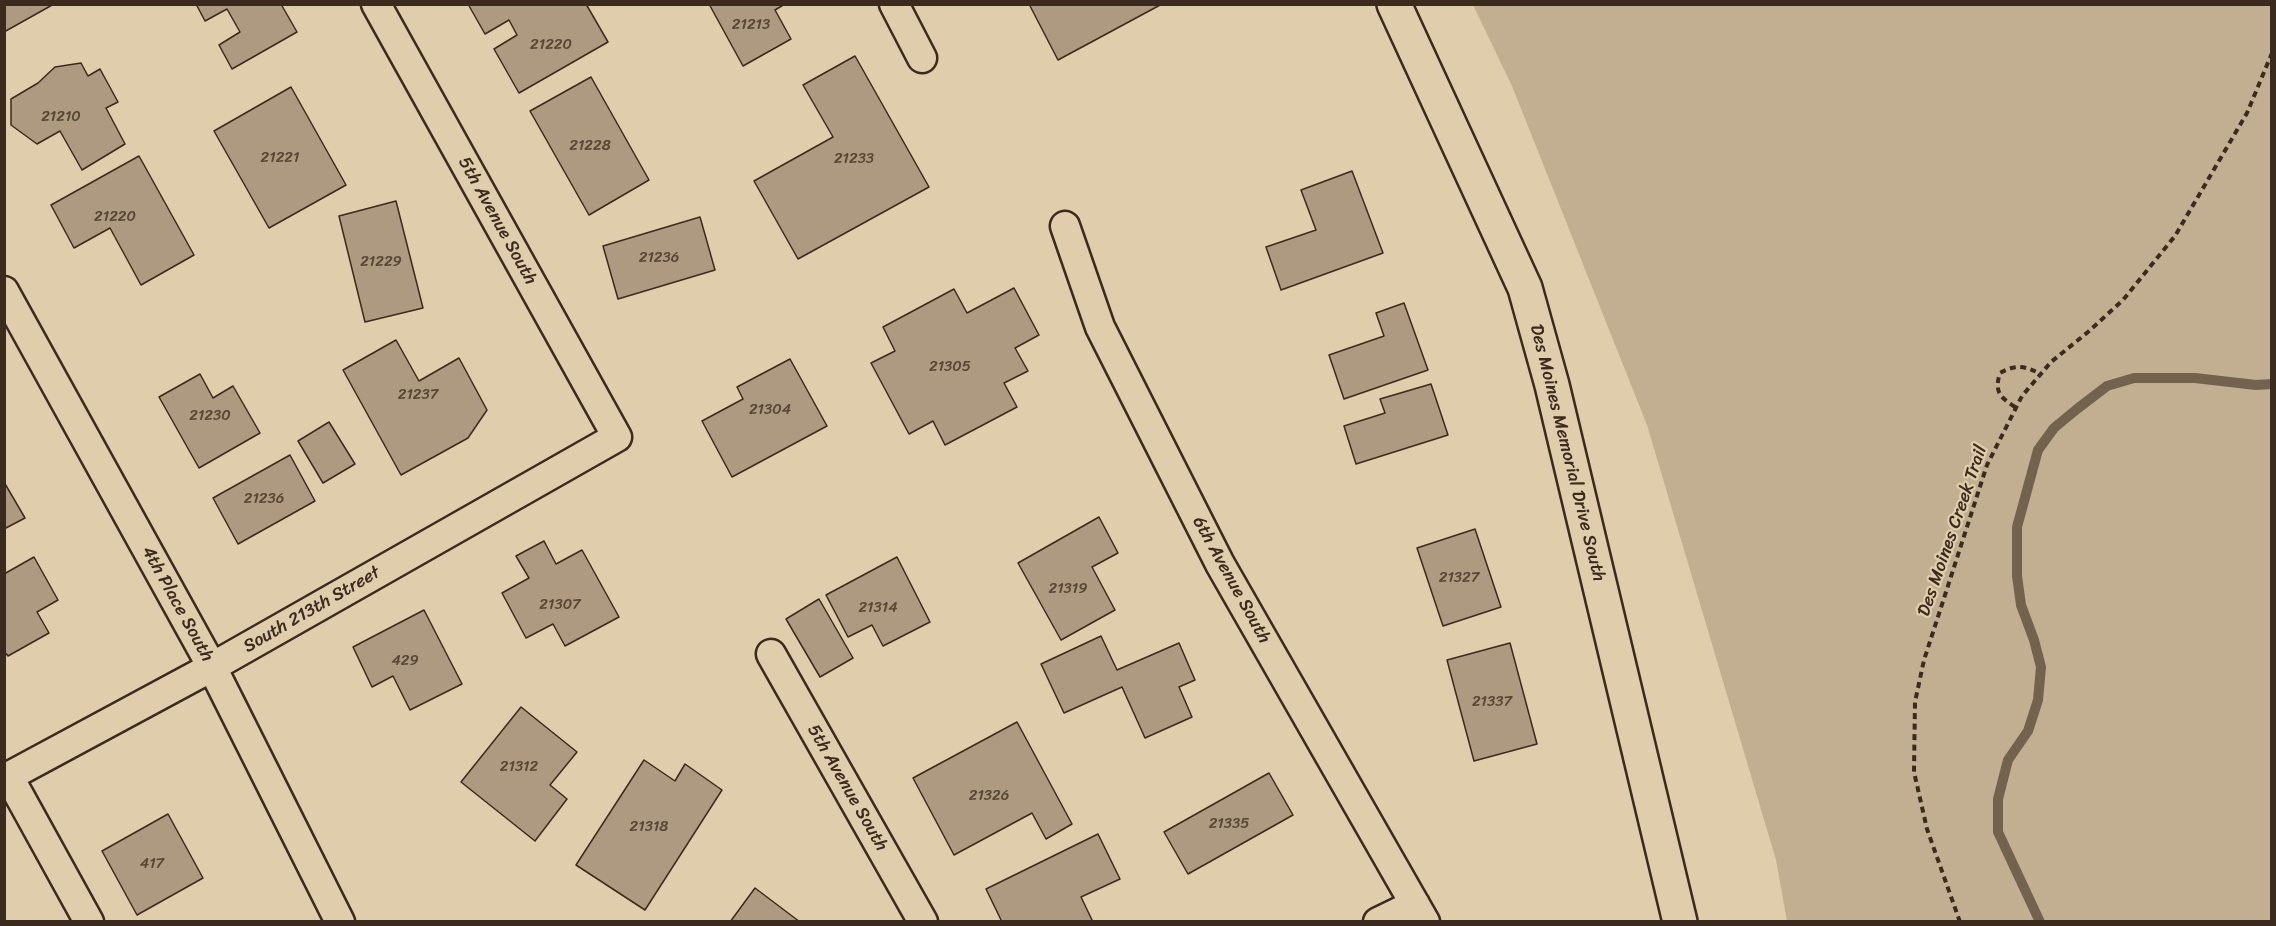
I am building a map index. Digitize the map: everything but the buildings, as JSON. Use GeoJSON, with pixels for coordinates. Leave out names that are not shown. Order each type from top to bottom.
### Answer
{"type":"FeatureCollection","features":[{"type":"Feature","properties":{"kind":"main road","name":"Des Moines Memorial Drive South"},"geometry":{"type":"LineString","coordinates":[[1394,4],[1525,288],[1552,385],[1680,921]]}},
{"type":"Feature","properties":{"kind":"street","name":"5th Avenue South"},"geometry":{"type":"LineString","coordinates":[[376,4],[617,437]]}},
{"type":"Feature","properties":{"kind":"street"},"geometry":{"type":"LineString","coordinates":[[894,4],[922,58]]}},
{"type":"Feature","properties":{"kind":"street","name":"6th Avenue South"},"geometry":{"type":"LineString","coordinates":[[1065,226],[1100,327],[1209,543],[1420,913]]}},
{"type":"Feature","properties":{"kind":"street","name":"4th Place South"},"geometry":{"type":"LineString","coordinates":[[4,291],[212,667],[340,921]]}},
{"type":"Feature","properties":{"kind":"street","name":"South 213th Street"},"geometry":{"type":"LineString","coordinates":[[7,778],[212,667],[617,437]]}},
{"type":"Feature","properties":{"kind":"street","name":"5th Avenue South"},"geometry":{"type":"LineString","coordinates":[[771,654],[923,921]]}},
{"type":"Feature","properties":{"kind":"street"},"geometry":{"type":"LineString","coordinates":[[7,778],[89,921]]}},
{"type":"Feature","properties":{"kind":"street"},"geometry":{"type":"LineString","coordinates":[[1378,921],[1420,913]]}},
{"type":"Feature","properties":{"kind":"path","name":"Des Moines Creek Trail"},"geometry":{"type":"LineString","coordinates":[[1960,921],[1927,829],[1914,772],[1915,702],[1924,660],[1987,465],[2022,396],[2050,362],[2123,300],[2175,236],[2247,112],[2271,53]]}},
{"type":"Feature","properties":{"kind":"path"},"geometry":{"type":"LineString","coordinates":[[2015,407],[1998,393],[1996,383],[2000,373],[2011,367],[2023,365],[2041,374]]}},
{"type":"Feature","properties":{"kind":"shaded area"},"geometry":{"type":"Polygon","coordinates":[[[1473,5],[2271,5],[2271,921],[1787,921],[1776,860],[1647,425],[1512,86],[1473,5]]]}},
{"type":"Feature","properties":{"kind":"waterway"},"geometry":{"type":"LineString","coordinates":[[2040,922],[1998,832],[1998,799],[2008,760],[2028,731],[2038,700],[2041,667],[2021,605],[2017,576],[2017,527],[2038,450],[2054,428],[2107,386],[2134,378],[2195,378],[2256,385],[2272,384]]}}]}
